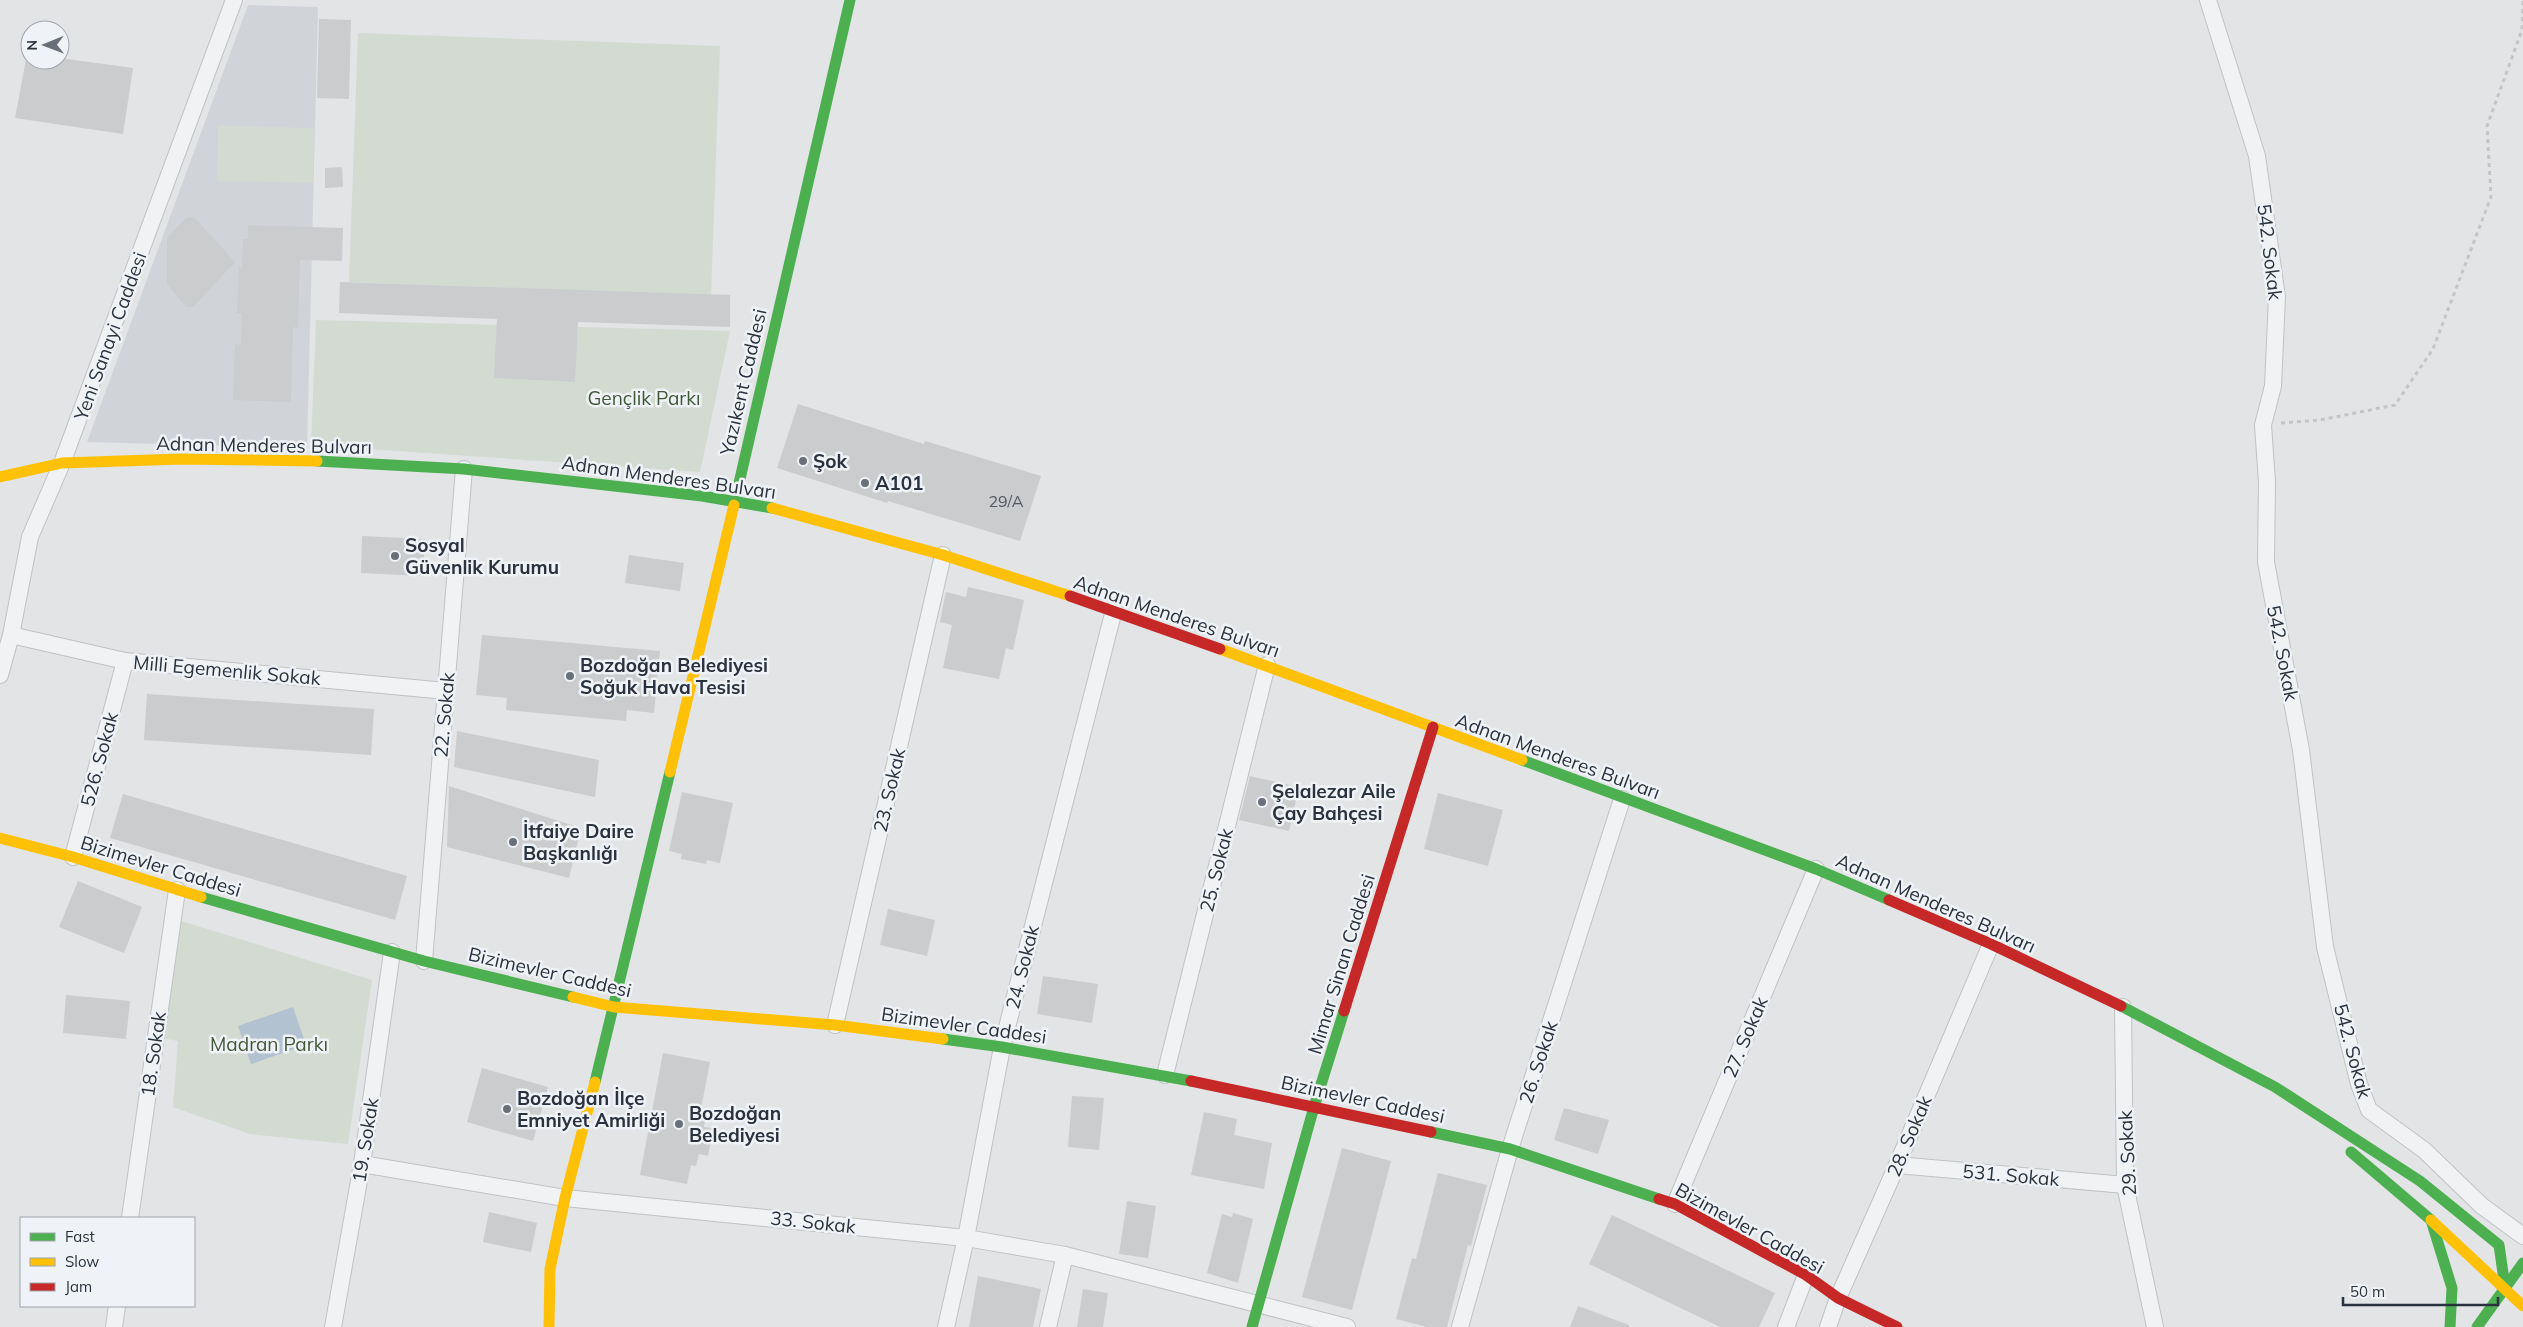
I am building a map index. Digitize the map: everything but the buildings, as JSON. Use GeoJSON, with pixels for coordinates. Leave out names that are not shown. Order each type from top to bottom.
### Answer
{"type":"FeatureCollection","features":[{"type":"Feature","properties":{"kind":"street","name":"Yeni Sanayi Caddesi"},"geometry":{"type":"LineString","coordinates":[[0,675],[11,635],[30,537],[62,463],[234,0]]}},
{"type":"Feature","properties":{"kind":"street","name":"Yazıkent Caddesi"},"geometry":{"type":"LineString","coordinates":[[549,1327],[550,1269],[565,1198],[614,1007],[850,0]]}},
{"type":"Feature","properties":{"kind":"street","name":"542. Sokak"},"geometry":{"type":"LineString","coordinates":[[2208,0],[2257,156],[2278,297],[2273,386],[2263,425],[2267,482],[2266,562],[2301,750],[2325,947],[2359,1084],[2369,1110],[2424,1150],[2482,1206],[2523,1236]]}},
{"type":"Feature","properties":{"kind":"street","name":"Adnan Menderes Bulvarı"},"geometry":{"type":"LineString","coordinates":[[0,477],[62,463],[181,459],[306,460],[464,469],[734,501],[764,506],[943,555],[1114,610],[1816,869],[1991,944],[2124,1007],[2275,1087],[2420,1182],[2499,1245],[2505,1286]]}},
{"type":"Feature","properties":{"kind":"street","name":"22. Sokak"},"geometry":{"type":"LineString","coordinates":[[424,961],[464,469]]}},
{"type":"Feature","properties":{"kind":"street","name":"23. Sokak"},"geometry":{"type":"LineString","coordinates":[[835,1025],[943,555]]}},
{"type":"Feature","properties":{"kind":"street","name":"24. Sokak"},"geometry":{"type":"LineString","coordinates":[[946,1327],[966,1238],[1002,1047],[1114,610]]}},
{"type":"Feature","properties":{"kind":"street","name":"Milli Egemenlik Sokak"},"geometry":{"type":"LineString","coordinates":[[11,635],[125,661],[446,691]]}},
{"type":"Feature","properties":{"kind":"street","name":"526. Sokak"},"geometry":{"type":"LineString","coordinates":[[73,857],[125,661]]}},
{"type":"Feature","properties":{"kind":"street","name":"25. Sokak"},"geometry":{"type":"LineString","coordinates":[[1165,1075],[1267,666]]}},
{"type":"Feature","properties":{"kind":"street","name":"Mimar Sinan Caddesi"},"geometry":{"type":"LineString","coordinates":[[1252,1327],[1314,1107],[1433,728]]}},
{"type":"Feature","properties":{"kind":"street","name":"26. Sokak"},"geometry":{"type":"LineString","coordinates":[[1460,1327],[1510,1149],[1622,799]]}},
{"type":"Feature","properties":{"kind":"street","name":"Bizimevler Caddesi"},"geometry":{"type":"LineString","coordinates":[[0,838],[73,857],[177,890],[424,961],[614,1007],[835,1025],[1002,1047],[1165,1075],[1510,1149],[1675,1204],[1806,1275],[1838,1298],[1897,1327]]}},
{"type":"Feature","properties":{"kind":"street","name":"27. Sokak"},"geometry":{"type":"LineString","coordinates":[[1675,1204],[1816,869]]}},
{"type":"Feature","properties":{"kind":"street","name":"18. Sokak"},"geometry":{"type":"LineString","coordinates":[[130,1217],[177,890]]}},
{"type":"Feature","properties":{"kind":"street","name":"28. Sokak"},"geometry":{"type":"LineString","coordinates":[[1828,1327],[1838,1298],[1991,944]]}},
{"type":"Feature","properties":{"kind":"street","name":"19. Sokak"},"geometry":{"type":"LineString","coordinates":[[333,1327],[362,1164],[392,952]]}},
{"type":"Feature","properties":{"kind":"street","name":"29. Sokak"},"geometry":{"type":"LineString","coordinates":[[2124,1007],[2125,1185],[2155,1327]]}},
{"type":"Feature","properties":{"kind":"street","name":"Adnan Menderes Bulvarı"},"geometry":{"type":"LineString","coordinates":[[2275,1087],[2505,1286]]}},
{"type":"Feature","properties":{"kind":"street","name":"33. Sokak"},"geometry":{"type":"LineString","coordinates":[[362,1164],[565,1198],[966,1238],[1065,1255],[1347,1327]]}},
{"type":"Feature","properties":{"kind":"street","name":"531. Sokak"},"geometry":{"type":"LineString","coordinates":[[1897,1165],[2125,1185]]}},
{"type":"Feature","properties":{"kind":"street"},"geometry":{"type":"LineString","coordinates":[[2431,1220],[2452,1288],[2450,1327]]}},
{"type":"Feature","properties":{"kind":"street"},"geometry":{"type":"LineString","coordinates":[[1048,1327],[1065,1255]]}},
{"type":"Feature","properties":{"kind":"street"},"geometry":{"type":"LineString","coordinates":[[2477,1327],[2523,1263]]}},
{"type":"Feature","properties":{"kind":"street"},"geometry":{"type":"LineString","coordinates":[[1786,1327],[1806,1275]]}},
{"type":"Feature","properties":{"kind":"street"},"geometry":{"type":"LineString","coordinates":[[2505,1286],[2523,1306]]}},
{"type":"Feature","properties":{"kind":"street"},"geometry":{"type":"LineString","coordinates":[[114,1327],[117,1307]]}},
{"type":"Feature","properties":{"kind":"path"},"geometry":{"type":"LineString","coordinates":[[2263,425],[2320,420],[2395,405],[2433,349],[2491,197],[2487,126],[2522,30],[2523,0]]}},
{"type":"Feature","properties":{"kind":"shaded area"},"geometry":{"type":"Polygon","coordinates":[[[248,5],[318,7],[307,448],[87,442],[248,5]]]}},
{"type":"Feature","properties":{"kind":"green space"},"geometry":{"type":"Polygon","coordinates":[[[358,33],[720,46],[711,295],[349,282],[358,33]]]}},
{"type":"Feature","properties":{"kind":"green space"},"geometry":{"type":"Polygon","coordinates":[[[218,126],[314,128],[313,183],[217,181],[218,126]]]}},
{"type":"Feature","properties":{"kind":"green space","name":"Gençlik Parkı"},"geometry":{"type":"Polygon","coordinates":[[[316,320],[730,331],[700,472],[311,445],[316,320]]]}},
{"type":"Feature","properties":{"kind":"green space","name":"Madran Parkı"},"geometry":{"type":"Polygon","coordinates":[[[178,920],[372,980],[348,1144],[250,1134],[173,1107],[178,1041],[161,1038],[178,920]]]}},
{"type":"Feature","properties":{"kind":"water"},"geometry":{"type":"Polygon","coordinates":[[[293,1007],[306,1045],[251,1064],[238,1026],[293,1007]]]}},
{"type":"Feature","properties":{"kind":"traffic: fast"},"geometry":{"type":"LineString","coordinates":[[734,505],[850,0]]}},
{"type":"Feature","properties":{"kind":"traffic: fast"},"geometry":{"type":"LineString","coordinates":[[317,461],[464,469],[702,496],[772,508]]}},
{"type":"Feature","properties":{"kind":"traffic: fast"},"geometry":{"type":"LineString","coordinates":[[1522,760],[1816,869],[1889,900]]}},
{"type":"Feature","properties":{"kind":"traffic: fast"},"geometry":{"type":"LineString","coordinates":[[595,1082],[670,772]]}},
{"type":"Feature","properties":{"kind":"traffic: fast"},"geometry":{"type":"LineString","coordinates":[[201,897],[424,961],[573,997]]}},
{"type":"Feature","properties":{"kind":"traffic: fast"},"geometry":{"type":"LineString","coordinates":[[2121,1006],[2275,1087],[2420,1181],[2499,1245],[2505,1287]]}},
{"type":"Feature","properties":{"kind":"traffic: fast"},"geometry":{"type":"LineString","coordinates":[[1252,1327],[1314,1107],[1344,1011]]}},
{"type":"Feature","properties":{"kind":"traffic: fast"},"geometry":{"type":"LineString","coordinates":[[943,1039],[1002,1047],[1191,1081]]}},
{"type":"Feature","properties":{"kind":"traffic: fast"},"geometry":{"type":"LineString","coordinates":[[1431,1132],[1510,1149],[1659,1199]]}},
{"type":"Feature","properties":{"kind":"traffic: fast"},"geometry":{"type":"LineString","coordinates":[[2351,1152],[2431,1220],[2452,1288],[2450,1327]]}},
{"type":"Feature","properties":{"kind":"traffic: fast"},"geometry":{"type":"LineString","coordinates":[[2477,1327],[2523,1263]]}},
{"type":"Feature","properties":{"kind":"traffic: slow"},"geometry":{"type":"LineString","coordinates":[[0,477],[62,463],[181,459],[317,461]]}},
{"type":"Feature","properties":{"kind":"traffic: slow"},"geometry":{"type":"LineString","coordinates":[[670,772],[734,505]]}},
{"type":"Feature","properties":{"kind":"traffic: slow"},"geometry":{"type":"LineString","coordinates":[[772,508],[943,555],[1070,596]]}},
{"type":"Feature","properties":{"kind":"traffic: slow"},"geometry":{"type":"LineString","coordinates":[[1220,649],[1522,760]]}},
{"type":"Feature","properties":{"kind":"traffic: slow"},"geometry":{"type":"LineString","coordinates":[[0,838],[73,857],[201,897]]}},
{"type":"Feature","properties":{"kind":"traffic: slow"},"geometry":{"type":"LineString","coordinates":[[573,997],[614,1007],[835,1025],[943,1039]]}},
{"type":"Feature","properties":{"kind":"traffic: slow"},"geometry":{"type":"LineString","coordinates":[[549,1327],[550,1269],[565,1198],[595,1082]]}},
{"type":"Feature","properties":{"kind":"traffic: slow"},"geometry":{"type":"LineString","coordinates":[[2431,1220],[2523,1306]]}},
{"type":"Feature","properties":{"kind":"traffic: jam"},"geometry":{"type":"LineString","coordinates":[[1070,596],[1220,649]]}},
{"type":"Feature","properties":{"kind":"traffic: jam"},"geometry":{"type":"LineString","coordinates":[[1344,1011],[1433,727]]}},
{"type":"Feature","properties":{"kind":"traffic: jam"},"geometry":{"type":"LineString","coordinates":[[1889,900],[1991,944],[2121,1006]]}},
{"type":"Feature","properties":{"kind":"traffic: jam"},"geometry":{"type":"LineString","coordinates":[[1191,1081],[1431,1132]]}},
{"type":"Feature","properties":{"kind":"traffic: jam"},"geometry":{"type":"LineString","coordinates":[[1659,1199],[1675,1204],[1806,1275],[1838,1298],[1897,1327]]}},
{"type":"Feature","properties":{"kind":"place","name":"Şok"},"geometry":{"type":"Point","coordinates":[803,461]}},
{"type":"Feature","properties":{"kind":"place","name":"A101"},"geometry":{"type":"Point","coordinates":[865,483]}},
{"type":"Feature","properties":{"kind":"place","name":"Sosyal Güvenlik Kurumu"},"geometry":{"type":"Point","coordinates":[395,556]}},
{"type":"Feature","properties":{"kind":"place","name":"Bozdoğan Belediyesi Soğuk Hava Tesisi"},"geometry":{"type":"Point","coordinates":[570,676]}},
{"type":"Feature","properties":{"kind":"place","name":"Şelalezar Aile Çay Bahçesi"},"geometry":{"type":"Point","coordinates":[1262,802]}},
{"type":"Feature","properties":{"kind":"place","name":"İtfaiye Daire Başkanlığı"},"geometry":{"type":"Point","coordinates":[513,842]}},
{"type":"Feature","properties":{"kind":"place","name":"Bozdoğan İlçe Emniyet Amirliği"},"geometry":{"type":"Point","coordinates":[507,1109]}},
{"type":"Feature","properties":{"kind":"place","name":"Bozdoğan Belediyesi"},"geometry":{"type":"Point","coordinates":[679,1124]}}]}
